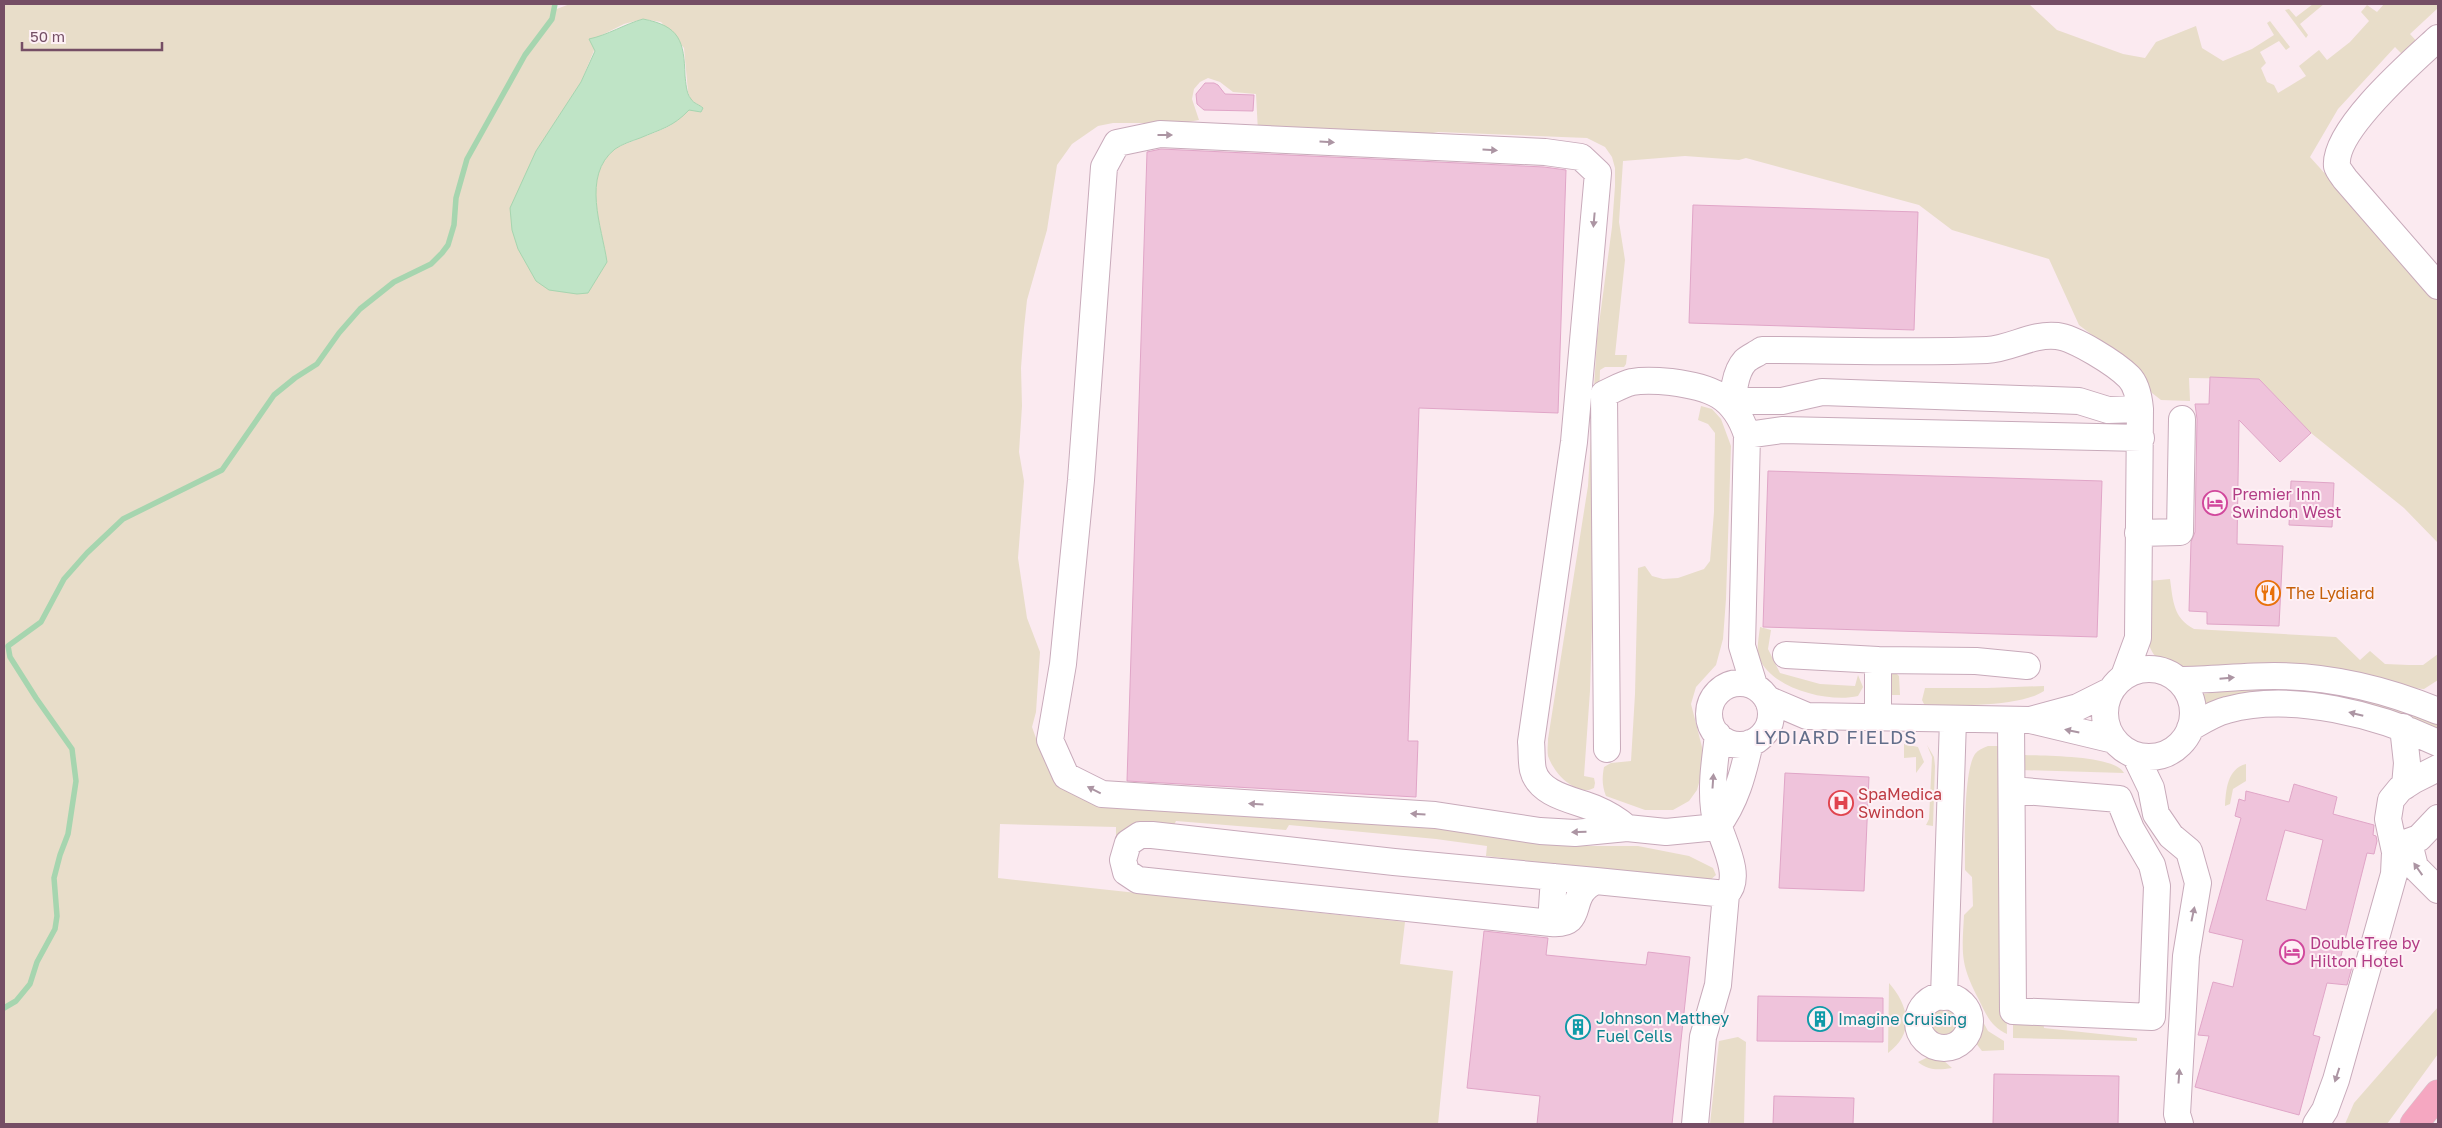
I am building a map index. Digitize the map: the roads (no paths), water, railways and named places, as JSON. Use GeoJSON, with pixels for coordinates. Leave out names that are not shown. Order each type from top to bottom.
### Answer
{"type":"FeatureCollection","features":[{"type":"Feature","properties":{"kind":"main road"},"geometry":{"type":"LineString","coordinates":[[2414,1124],[2438,1094]]}},
{"type":"Feature","properties":{"kind":"street"},"geometry":{"type":"LineString","coordinates":[[2438,38],[2398,74],[2355,123],[2341,146],[2337,166],[2345,179],[2438,286]]}},
{"type":"Feature","properties":{"kind":"street"},"geometry":{"type":"LineString","coordinates":[[1627,828],[1616,818],[1592,807],[1563,798],[1546,789],[1533,772],[1531,742],[1574,442],[1598,173],[1582,157],[1545,152],[1160,134],[1117,143],[1104,167],[1081,480],[1063,664],[1050,740],[1066,776],[1102,794],[1435,815],[1540,831],[1575,833],[1627,828],[1666,832],[1717,827]]}},
{"type":"Feature","properties":{"kind":"street"},"geometry":{"type":"LineString","coordinates":[[1734,405],[1739,370],[1746,360],[1762,350],[1988,350],[2037,337],[2056,335],[2066,338],[2109,362],[2129,377],[2138,394],[2140,409],[2138,638],[2117,684],[2106,703],[2104,716],[2107,729],[2114,740],[2124,749],[2148,755],[2181,743],[2190,728],[2193,710],[2191,699],[2179,680],[2171,674],[2155,669],[2142,669],[2117,684],[2078,707],[2020,720]]}},
{"type":"Feature","properties":{"kind":"street"},"geometry":{"type":"LineString","coordinates":[[1607,749],[1604,394],[1633,382],[1665,382],[1698,386],[1718,393],[1734,405],[1747,435],[1742,646],[1724,687]]}},
{"type":"Feature","properties":{"kind":"street"},"geometry":{"type":"LineString","coordinates":[[1734,405],[1782,401],[1822,392],[2079,401],[2108,410],[2140,409]]}},
{"type":"Feature","properties":{"kind":"street"},"geometry":{"type":"LineString","coordinates":[[2138,533],[2180,532],[2182,419]]}},
{"type":"Feature","properties":{"kind":"street"},"geometry":{"type":"LineString","coordinates":[[1747,435],[1782,430],[2141,438]]}},
{"type":"Feature","properties":{"kind":"street"},"geometry":{"type":"LineString","coordinates":[[2138,638],[2155,669]]}},
{"type":"Feature","properties":{"kind":"street"},"geometry":{"type":"LineString","coordinates":[[1717,827],[1733,801],[1758,737],[1770,721],[1771,711],[1742,646]]}},
{"type":"Feature","properties":{"kind":"street"},"geometry":{"type":"LineString","coordinates":[[1786,655],[1878,660],[1976,661],[2027,666]]}},
{"type":"Feature","properties":{"kind":"street"},"geometry":{"type":"LineString","coordinates":[[1878,660],[1878,717]]}},
{"type":"Feature","properties":{"kind":"street"},"geometry":{"type":"LineString","coordinates":[[2179,680],[2275,676],[2312,678],[2347,683],[2411,701],[2438,711]]}},
{"type":"Feature","properties":{"kind":"street"},"geometry":{"type":"LineString","coordinates":[[1807,716],[1744,682],[1733,683],[1724,687],[1713,697],[1709,711],[1711,726],[1718,735],[1729,743],[1758,737],[1807,716],[2020,720],[2114,740]]}},
{"type":"Feature","properties":{"kind":"street"},"geometry":{"type":"LineString","coordinates":[[2411,701],[2438,691]]}},
{"type":"Feature","properties":{"kind":"street"},"geometry":{"type":"LineString","coordinates":[[2190,728],[2213,715],[2229,709],[2274,705],[2306,705],[2342,711],[2403,728],[2438,743]]}},
{"type":"Feature","properties":{"kind":"street"},"geometry":{"type":"LineString","coordinates":[[1944,996],[1953,720]]}},
{"type":"Feature","properties":{"kind":"street"},"geometry":{"type":"LineString","coordinates":[[2012,790],[2118,799],[2131,829],[2152,865],[2157,886],[2152,1016],[2013,1011],[2012,790],[2020,720]]}},
{"type":"Feature","properties":{"kind":"street"},"geometry":{"type":"LineString","coordinates":[[2403,728],[2407,763],[2405,786]]}},
{"type":"Feature","properties":{"kind":"street"},"geometry":{"type":"LineString","coordinates":[[1695,1124],[1703,1037],[1718,985],[1726,894],[1731,884],[1731,867],[1728,852],[1717,827],[1713,783],[1718,735]]}},
{"type":"Feature","properties":{"kind":"street"},"geometry":{"type":"LineString","coordinates":[[2148,755],[2154,807],[2164,826],[2189,851],[2198,883],[2186,956],[2177,1114],[2180,1124]]}},
{"type":"Feature","properties":{"kind":"street"},"geometry":{"type":"LineString","coordinates":[[2438,768],[2429,771],[2405,786],[2391,800],[2388,811],[2401,845],[2414,867],[2438,890]]}},
{"type":"Feature","properties":{"kind":"street"},"geometry":{"type":"LineString","coordinates":[[2401,845],[2419,838],[2438,818]]}},
{"type":"Feature","properties":{"kind":"street"},"geometry":{"type":"LineString","coordinates":[[1596,881],[1580,892],[1574,915],[1563,924],[1138,880],[1126,872],[1123,860],[1125,848],[1133,838],[1140,835],[1152,835],[1726,894]]}},
{"type":"Feature","properties":{"kind":"street"},"geometry":{"type":"LineString","coordinates":[[2316,1124],[2325,1110],[2349,1034],[2340,1014],[2349,974],[2357,960],[2374,949],[2401,845]]}},
{"type":"Feature","properties":{"kind":"street"},"geometry":{"type":"LineString","coordinates":[[1551,923],[1554,877]]}},
{"type":"Feature","properties":{"kind":"waterway"},"geometry":{"type":"LineString","coordinates":[[4,1008],[16,1001],[30,984],[37,962],[55,929],[57,916],[54,878],[68,834],[76,781],[72,749],[10,657],[8,646],[41,622],[64,579],[87,553],[123,519],[222,470],[274,395],[295,378],[317,364],[339,333],[360,309],[394,282],[431,264],[442,253],[448,245],[454,225],[456,198],[467,159],[525,55],[552,19],[555,4]]}},
{"type":"Feature","properties":{"kind":"place","name":"Premier Inn Swindon West"},"geometry":{"type":"Point","coordinates":[2215,503]}},
{"type":"Feature","properties":{"kind":"place","name":"The Lydiard"},"geometry":{"type":"Point","coordinates":[2268,593]}},
{"type":"Feature","properties":{"kind":"place","name":"SpaMedica Swindon"},"geometry":{"type":"Point","coordinates":[1841,803]}},
{"type":"Feature","properties":{"kind":"place","name":"DoubleTree by Hilton Hotel"},"geometry":{"type":"Point","coordinates":[2292,952]}},
{"type":"Feature","properties":{"kind":"place","name":"Imagine Cruising"},"geometry":{"type":"Point","coordinates":[1820,1019]}},
{"type":"Feature","properties":{"kind":"place","name":"Johnson Matthey Fuel Cells"},"geometry":{"type":"Point","coordinates":[1578,1027]}},
{"type":"Feature","properties":{"kind":"district","name":"LYDIARD FIELDS"},"geometry":{"type":"Point","coordinates":[1836,736]}}]}
